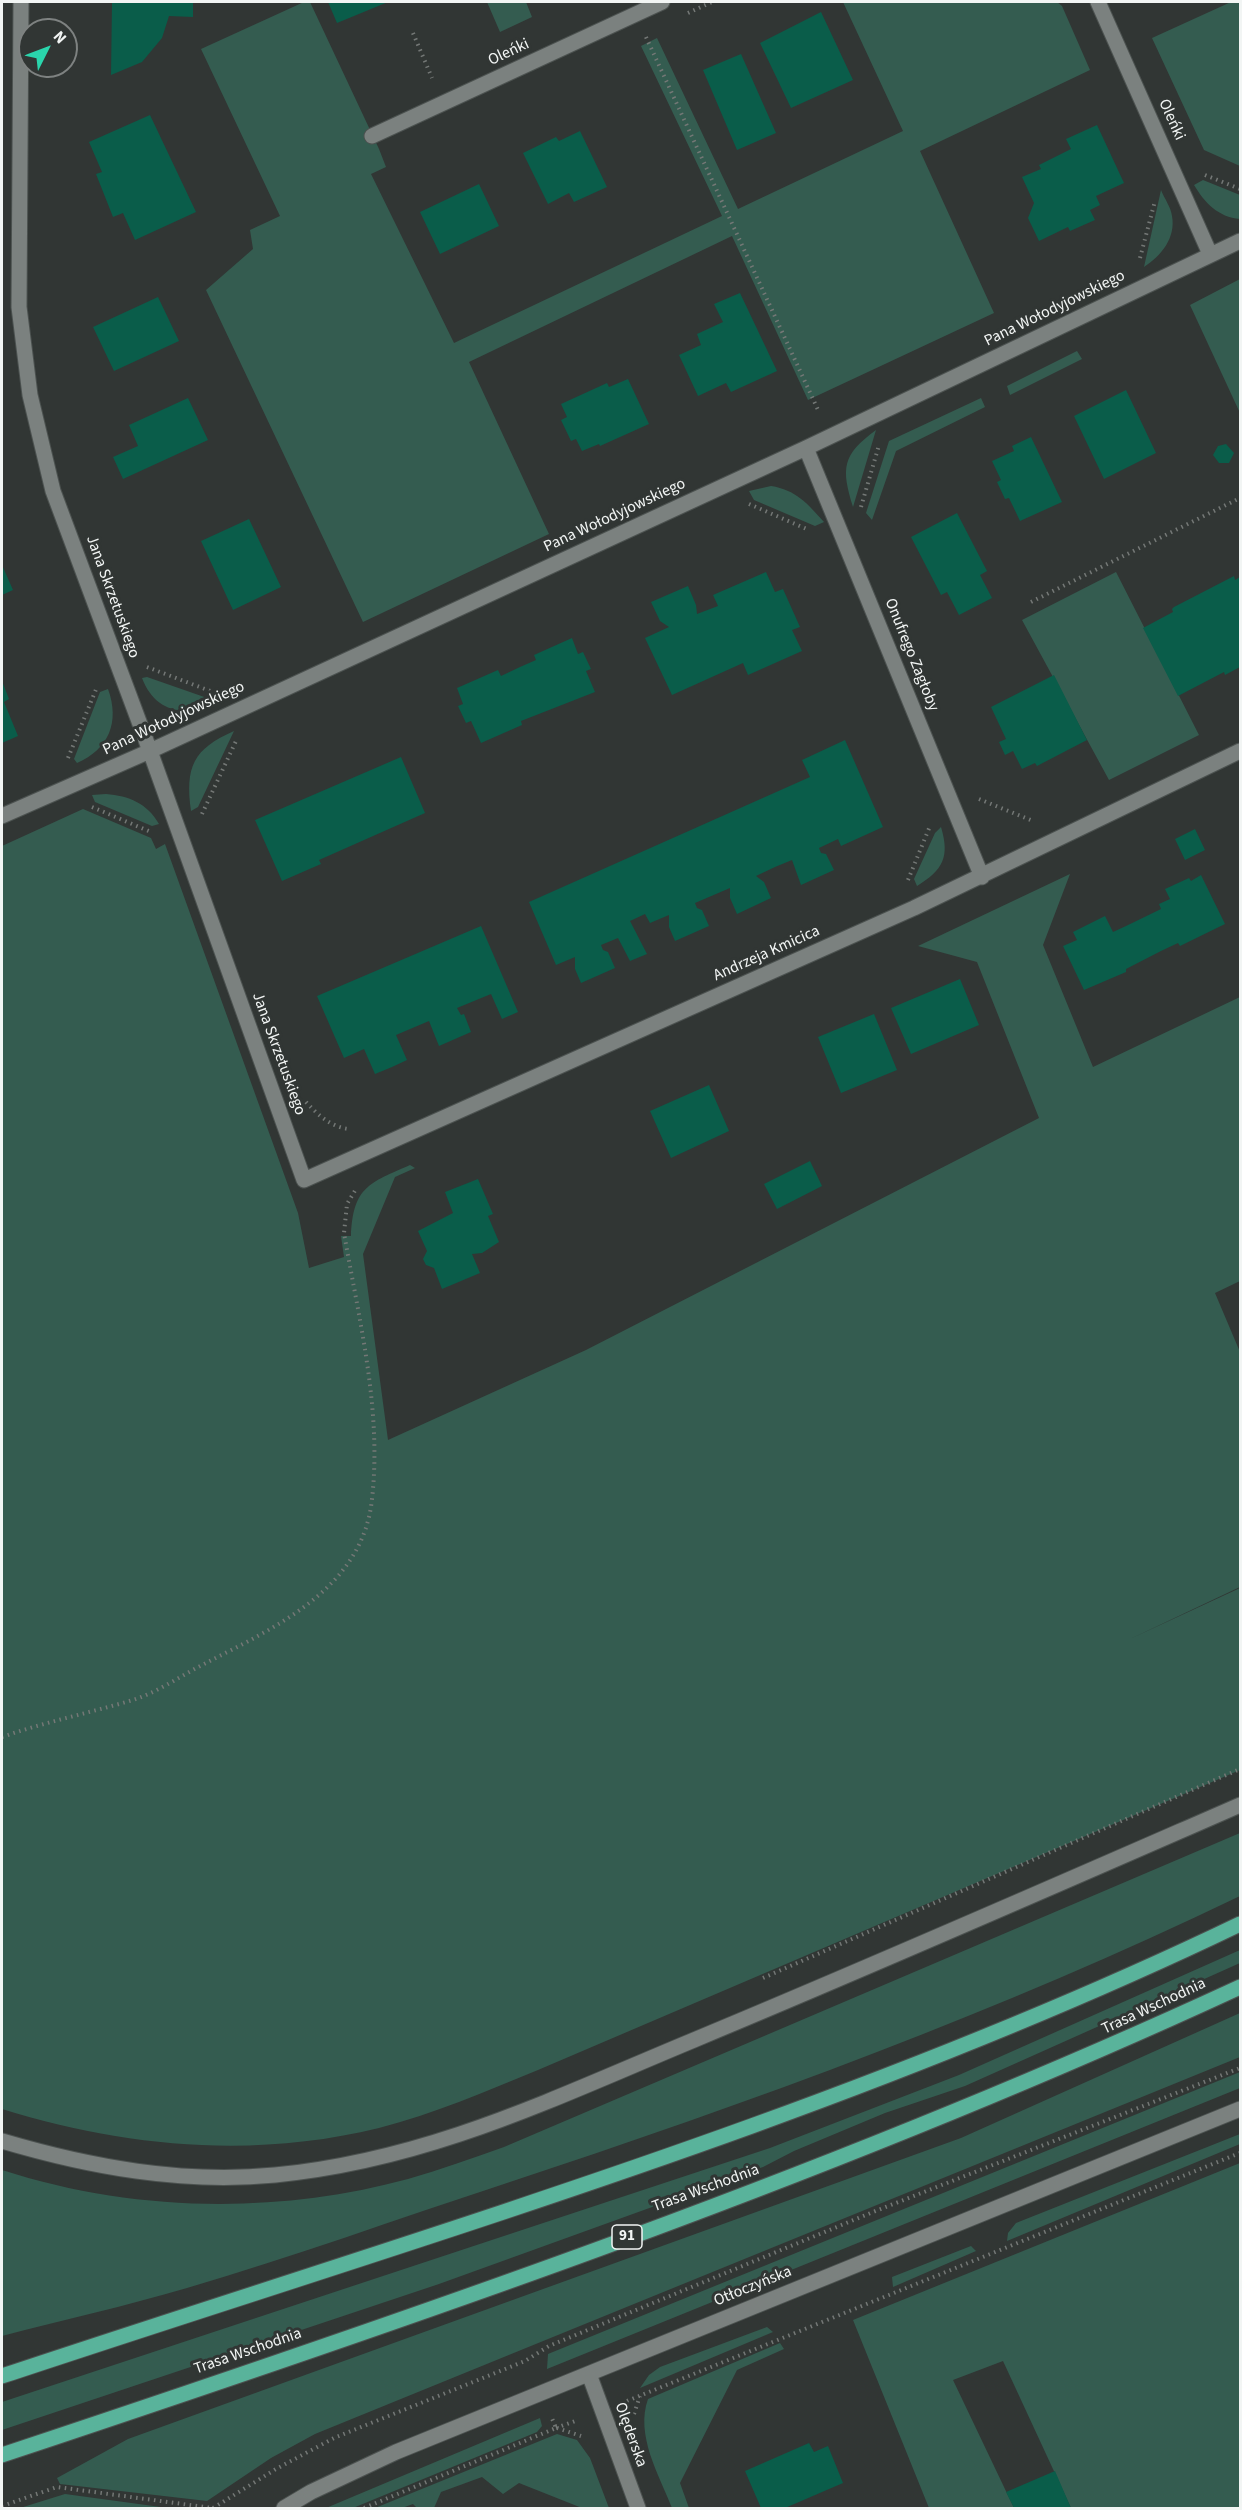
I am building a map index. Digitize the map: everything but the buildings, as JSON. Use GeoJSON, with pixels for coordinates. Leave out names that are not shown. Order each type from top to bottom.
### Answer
{"type":"FeatureCollection","features":[{"type":"Feature","properties":{"kind":"main road"},"geometry":{"type":"LineString","coordinates":[[2,2376],[481,2220],[742,2131],[1056,2009],[1240,1924]]}},
{"type":"Feature","properties":{"kind":"main road","name":"Trasa Wschodnia"},"geometry":{"type":"LineString","coordinates":[[2,2455],[501,2284],[795,2175],[1111,2046],[1240,1987]]}},
{"type":"Feature","properties":{"kind":"street","name":"Jana Skrzetuskiego"},"geometry":{"type":"LineString","coordinates":[[21,2],[18,283],[23,350],[30,395],[53,491],[150,751],[304,1179]]}},
{"type":"Feature","properties":{"kind":"street","name":"Oleńki"},"geometry":{"type":"LineString","coordinates":[[372,136],[662,2]]}},
{"type":"Feature","properties":{"kind":"street","name":"Oleńki"},"geometry":{"type":"LineString","coordinates":[[1098,2],[1210,254]]}},
{"type":"Feature","properties":{"kind":"street","name":"Pana Wołodyjowskiego"},"geometry":{"type":"LineString","coordinates":[[2,816],[150,751],[806,448],[1240,241]]}},
{"type":"Feature","properties":{"kind":"street","name":"Onufrego Zagłoby"},"geometry":{"type":"LineString","coordinates":[[806,448],[982,877]]}},
{"type":"Feature","properties":{"kind":"street","name":"Andrzeja Kmicica"},"geometry":{"type":"LineString","coordinates":[[304,1179],[982,877],[1240,751]]}},
{"type":"Feature","properties":{"kind":"street"},"geometry":{"type":"LineString","coordinates":[[2,2141],[48,2154],[115,2168],[200,2177],[242,2177],[300,2172],[356,2164],[406,2152],[495,2123],[680,2046],[1240,1805]]}},
{"type":"Feature","properties":{"kind":"street","name":"Otłoczyńska"},"geometry":{"type":"LineString","coordinates":[[284,2508],[327,2484],[396,2452],[1240,2109]]}},
{"type":"Feature","properties":{"kind":"street","name":"Olęderska"},"geometry":{"type":"LineString","coordinates":[[589,2374],[638,2508]]}},
{"type":"Feature","properties":{"kind":"path"},"geometry":{"type":"LineString","coordinates":[[635,14],[821,416]]}},
{"type":"Feature","properties":{"kind":"path"},"geometry":{"type":"LineString","coordinates":[[1031,602],[1240,498]]}},
{"type":"Feature","properties":{"kind":"path"},"geometry":{"type":"LineString","coordinates":[[304,1099],[336,1126],[357,1129]]}},
{"type":"Feature","properties":{"kind":"path"},"geometry":{"type":"LineString","coordinates":[[2,1737],[43,1722],[135,1699],[254,1638],[297,1612],[331,1586],[355,1554],[365,1529],[372,1501],[375,1421],[344,1233]]}},
{"type":"Feature","properties":{"kind":"path"},"geometry":{"type":"LineString","coordinates":[[753,1983],[1240,1769]]}},
{"type":"Feature","properties":{"kind":"path"},"geometry":{"type":"LineString","coordinates":[[2,2506],[57,2487],[212,2508],[276,2469],[334,2438],[525,2361],[549,2346],[852,2221],[1240,2068]]}},
{"type":"Feature","properties":{"kind":"path"},"geometry":{"type":"LineString","coordinates":[[556,2428],[1240,2153]]}},
{"type":"Feature","properties":{"kind":"green space"},"geometry":{"type":"Polygon","coordinates":[[[304,2],[310,2],[379,149],[386,167],[371,174],[454,343],[722,216],[641,46],[657,38],[738,209],[903,131],[843,2],[1057,2],[1062,6],[1090,70],[920,151],[994,313],[808,400],[732,236],[469,362],[549,534],[363,622],[206,290],[253,249],[250,230],[280,216],[201,49],[304,2]]]}},
{"type":"Feature","properties":{"kind":"green space"},"geometry":{"type":"Polygon","coordinates":[[[487,2],[526,2],[532,17],[500,32],[487,2]]]}},
{"type":"Feature","properties":{"kind":"green space"},"geometry":{"type":"Polygon","coordinates":[[[1231,2],[1240,2],[1240,166],[1204,150],[1152,38],[1231,2]]]}},
{"type":"Feature","properties":{"kind":"green space"},"geometry":{"type":"Polygon","coordinates":[[[1203,180],[1240,195],[1240,219],[1219,212],[1203,198],[1194,185],[1203,180]]]}},
{"type":"Feature","properties":{"kind":"green space"},"geometry":{"type":"Polygon","coordinates":[[[1161,190],[1171,213],[1172,232],[1166,246],[1144,267],[1161,190]]]}},
{"type":"Feature","properties":{"kind":"green space"},"geometry":{"type":"Polygon","coordinates":[[[1240,279],[1240,413],[1190,305],[1240,279]]]}},
{"type":"Feature","properties":{"kind":"green space"},"geometry":{"type":"Polygon","coordinates":[[[1077,351],[1082,359],[1010,395],[1007,386],[1077,351]]]}},
{"type":"Feature","properties":{"kind":"green space"},"geometry":{"type":"Polygon","coordinates":[[[981,398],[985,407],[896,451],[872,520],[866,513],[889,441],[981,398]]]}},
{"type":"Feature","properties":{"kind":"green space"},"geometry":{"type":"Polygon","coordinates":[[[876,430],[853,507],[847,482],[847,463],[856,447],[876,430]]]}},
{"type":"Feature","properties":{"kind":"green space"},"geometry":{"type":"Polygon","coordinates":[[[771,486],[794,494],[824,522],[815,526],[754,500],[749,491],[771,486]]]}},
{"type":"Feature","properties":{"kind":"green space"},"geometry":{"type":"Polygon","coordinates":[[[1116,572],[1199,735],[1109,780],[1022,620],[1116,572]]]}},
{"type":"Feature","properties":{"kind":"green space"},"geometry":{"type":"Polygon","coordinates":[[[147,677],[210,699],[211,704],[190,710],[170,708],[161,704],[147,689],[142,678],[147,677]]]}},
{"type":"Feature","properties":{"kind":"green space"},"geometry":{"type":"Polygon","coordinates":[[[108,689],[113,713],[109,733],[97,750],[77,763],[74,759],[100,692],[108,689]]]}},
{"type":"Feature","properties":{"kind":"green space"},"geometry":{"type":"Polygon","coordinates":[[[234,731],[198,807],[191,811],[189,782],[195,761],[209,745],[234,731]]]}},
{"type":"Feature","properties":{"kind":"green space"},"geometry":{"type":"Polygon","coordinates":[[[106,794],[137,802],[149,811],[159,824],[152,826],[95,802],[92,795],[106,794]]]}},
{"type":"Feature","properties":{"kind":"green space"},"geometry":{"type":"Polygon","coordinates":[[[83,809],[151,838],[156,849],[165,844],[298,1213],[309,1268],[344,1257],[341,1236],[351,1236],[355,1207],[366,1189],[374,1182],[410,1165],[415,1168],[395,1177],[363,1254],[388,1440],[586,1350],[1039,1118],[977,962],[918,946],[1070,874],[1043,945],[1093,1067],[1240,997],[1240,1281],[1215,1293],[1240,1352],[1240,1587],[1130,1639],[1240,1588],[1240,1770],[538,2070],[440,2109],[379,2128],[332,2138],[284,2143],[237,2146],[189,2144],[142,2140],[95,2132],[2,2109],[2,846],[83,809]]]}},
{"type":"Feature","properties":{"kind":"green space"},"geometry":{"type":"Polygon","coordinates":[[[941,827],[945,847],[942,862],[933,874],[917,886],[914,879],[935,833],[941,827]]]}},
{"type":"Feature","properties":{"kind":"green space"},"geometry":{"type":"Polygon","coordinates":[[[1240,1833],[1240,1896],[1060,1978],[968,2016],[689,2121],[306,2251],[164,2295],[2,2336],[2,2170],[51,2184],[102,2194],[153,2201],[204,2204],[307,2199],[358,2191],[408,2179],[504,2147],[1240,1833]]]}},
{"type":"Feature","properties":{"kind":"green space"},"geometry":{"type":"Polygon","coordinates":[[[1240,1950],[1240,1963],[965,2086],[885,2113],[794,2151],[763,2167],[439,2284],[2,2430],[2,2402],[770,2148],[959,2075],[1240,1950]]]}},
{"type":"Feature","properties":{"kind":"green space"},"geometry":{"type":"Polygon","coordinates":[[[1240,2013],[1240,2057],[315,2434],[271,2458],[207,2501],[60,2484],[57,2478],[128,2439],[961,2138],[1240,2013]]]}},
{"type":"Feature","properties":{"kind":"green space"},"geometry":{"type":"Polygon","coordinates":[[[1240,2072],[1240,2088],[547,2369],[548,2354],[1240,2072]]]}},
{"type":"Feature","properties":{"kind":"green space"},"geometry":{"type":"Polygon","coordinates":[[[1240,2134],[1240,2144],[1007,2241],[1008,2233],[1016,2223],[1240,2134]]]}},
{"type":"Feature","properties":{"kind":"green space"},"geometry":{"type":"Polygon","coordinates":[[[1240,2163],[1240,2508],[1071,2508],[1003,2361],[953,2380],[1014,2508],[929,2508],[853,2320],[1240,2163]]]}},
{"type":"Feature","properties":{"kind":"green space"},"geometry":{"type":"Polygon","coordinates":[[[971,2246],[976,2251],[893,2287],[892,2277],[971,2246]]]}},
{"type":"Feature","properties":{"kind":"green space"},"geometry":{"type":"Polygon","coordinates":[[[767,2327],[773,2332],[640,2388],[649,2375],[660,2367],[767,2327]]]}},
{"type":"Feature","properties":{"kind":"green space"},"geometry":{"type":"Polygon","coordinates":[[[780,2343],[784,2349],[737,2370],[680,2483],[689,2508],[672,2508],[646,2441],[644,2427],[648,2399],[780,2343]]]}},
{"type":"Feature","properties":{"kind":"green space"},"geometry":{"type":"Polygon","coordinates":[[[540,2418],[542,2426],[537,2432],[353,2508],[326,2508],[540,2418]]]}},
{"type":"Feature","properties":{"kind":"green space"},"geometry":{"type":"Polygon","coordinates":[[[557,2434],[577,2440],[590,2458],[609,2508],[582,2508],[519,2483],[503,2494],[482,2477],[441,2492],[434,2508],[417,2508],[413,2504],[402,2508],[375,2508],[557,2434]]]}},
{"type":"Feature","properties":{"kind":"green space"},"geometry":{"type":"Polygon","coordinates":[[[65,2494],[168,2508],[20,2508],[65,2494]]]}}]}
